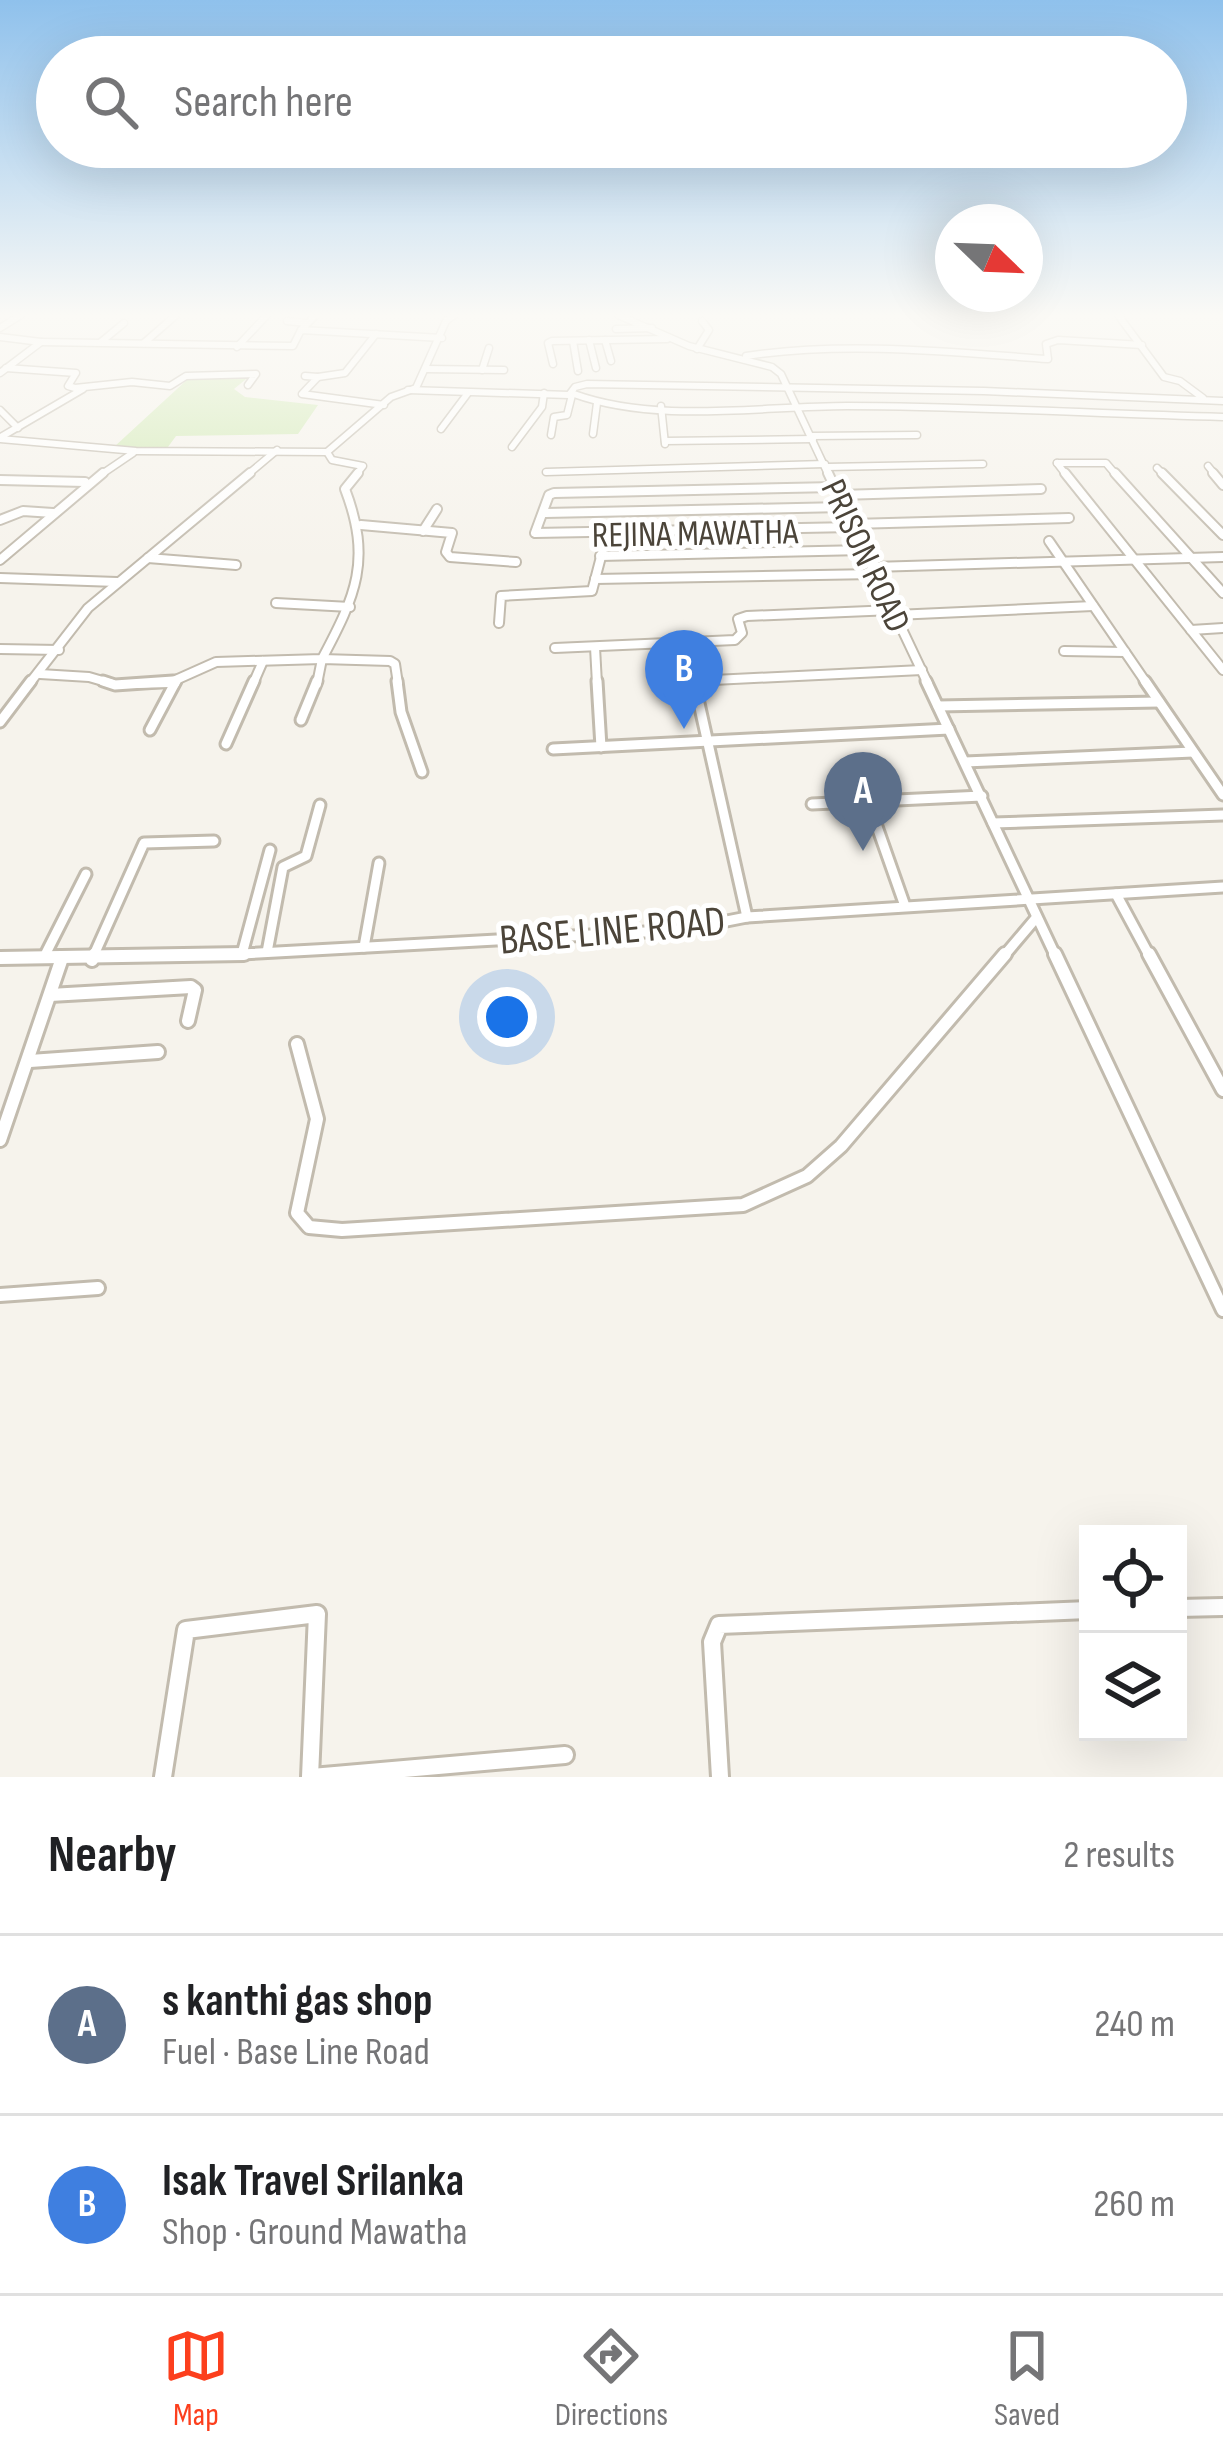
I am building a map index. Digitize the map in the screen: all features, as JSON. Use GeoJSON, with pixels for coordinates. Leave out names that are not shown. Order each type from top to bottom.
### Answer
{"type":"FeatureCollection","features":[{"type":"Feature","properties":{"kind":"street"},"geometry":{"type":"LineString","coordinates":[[0,438],[68,398]]}},
{"type":"Feature","properties":{"kind":"street"},"geometry":{"type":"LineString","coordinates":[[331,398],[384,405]]}},
{"type":"Feature","properties":{"kind":"street"},"geometry":{"type":"LineString","coordinates":[[0,438],[136,451],[327,452],[395,398]]}},
{"type":"Feature","properties":{"kind":"street"},"geometry":{"type":"LineString","coordinates":[[442,429],[464,398]]}},
{"type":"Feature","properties":{"kind":"street"},"geometry":{"type":"LineString","coordinates":[[512,447],[542,407],[543,398]]}},
{"type":"Feature","properties":{"kind":"street"},"geometry":{"type":"LineString","coordinates":[[551,435],[554,417],[567,415],[572,398]]}},
{"type":"Feature","properties":{"kind":"street"},"geometry":{"type":"LineString","coordinates":[[583,398],[597,403],[661,406],[1223,417]]}},
{"type":"Feature","properties":{"kind":"street","name":"PRISON ROAD"},"geometry":{"type":"LineString","coordinates":[[793,398],[1223,1310]]}},
{"type":"Feature","properties":{"kind":"street"},"geometry":{"type":"LineString","coordinates":[[1109,398],[1121,416]]}},
{"type":"Feature","properties":{"kind":"street"},"geometry":{"type":"LineString","coordinates":[[1176,398],[1223,400]]}},
{"type":"Feature","properties":{"kind":"street"},"geometry":{"type":"LineString","coordinates":[[593,434],[597,403]]}},
{"type":"Feature","properties":{"kind":"street"},"geometry":{"type":"LineString","coordinates":[[661,406],[665,443],[917,436]]}},
{"type":"Feature","properties":{"kind":"street"},"geometry":{"type":"LineString","coordinates":[[0,410],[18,428]]}},
{"type":"Feature","properties":{"kind":"street"},"geometry":{"type":"LineString","coordinates":[[0,722],[88,608],[277,450]]}},
{"type":"Feature","properties":{"kind":"street"},"geometry":{"type":"LineString","coordinates":[[0,560],[85,482],[136,451]]}},
{"type":"Feature","properties":{"kind":"street"},"geometry":{"type":"LineString","coordinates":[[302,720],[314,697],[322,659],[350,607],[363,563],[361,525],[345,489],[363,466],[332,460],[327,452]]}},
{"type":"Feature","properties":{"kind":"street"},"geometry":{"type":"LineString","coordinates":[[1221,664],[1057,463],[1106,463],[1223,593]]}},
{"type":"Feature","properties":{"kind":"street"},"geometry":{"type":"LineString","coordinates":[[546,472],[983,464]]}},
{"type":"Feature","properties":{"kind":"street"},"geometry":{"type":"LineString","coordinates":[[1223,465],[1207,467],[1223,485]]}},
{"type":"Feature","properties":{"kind":"street"},"geometry":{"type":"LineString","coordinates":[[1157,468],[1223,535]]}},
{"type":"Feature","properties":{"kind":"street"},"geometry":{"type":"LineString","coordinates":[[0,480],[85,482]]}},
{"type":"Feature","properties":{"kind":"street"},"geometry":{"type":"LineString","coordinates":[[844,507],[544,513],[554,493],[1040,489]]}},
{"type":"Feature","properties":{"kind":"street"},"geometry":{"type":"LineString","coordinates":[[423,531],[437,509]]}},
{"type":"Feature","properties":{"kind":"street"},"geometry":{"type":"LineString","coordinates":[[0,520],[23,511],[50,517]]}},
{"type":"Feature","properties":{"kind":"street","name":"REJINA MAWATHA"},"geometry":{"type":"LineString","coordinates":[[544,513],[536,535],[1069,518]]}},
{"type":"Feature","properties":{"kind":"street"},"geometry":{"type":"LineString","coordinates":[[361,525],[452,533],[446,552],[450,557],[516,562]]}},
{"type":"Feature","properties":{"kind":"street"},"geometry":{"type":"LineString","coordinates":[[499,623],[501,596],[586,594],[607,534]]}},
{"type":"Feature","properties":{"kind":"street"},"geometry":{"type":"LineString","coordinates":[[1049,541],[1223,795]]}},
{"type":"Feature","properties":{"kind":"street"},"geometry":{"type":"LineString","coordinates":[[600,556],[864,550]]}},
{"type":"Feature","properties":{"kind":"street"},"geometry":{"type":"LineString","coordinates":[[595,579],[1223,556]]}},
{"type":"Feature","properties":{"kind":"street"},"geometry":{"type":"LineString","coordinates":[[148,558],[236,566]]}},
{"type":"Feature","properties":{"kind":"street"},"geometry":{"type":"LineString","coordinates":[[0,578],[117,582]]}},
{"type":"Feature","properties":{"kind":"street"},"geometry":{"type":"LineString","coordinates":[[276,604],[350,607]]}},
{"type":"Feature","properties":{"kind":"street"},"geometry":{"type":"LineString","coordinates":[[555,648],[739,638],[738,619],[747,616],[1094,606]]}},
{"type":"Feature","properties":{"kind":"street"},"geometry":{"type":"LineString","coordinates":[[1191,629],[1223,628]]}},
{"type":"Feature","properties":{"kind":"street"},"geometry":{"type":"LineString","coordinates":[[685,643],[747,917]]}},
{"type":"Feature","properties":{"kind":"street"},"geometry":{"type":"LineString","coordinates":[[595,647],[601,747]]}},
{"type":"Feature","properties":{"kind":"street"},"geometry":{"type":"LineString","coordinates":[[0,649],[59,650]]}},
{"type":"Feature","properties":{"kind":"street"},"geometry":{"type":"LineString","coordinates":[[1064,651],[1125,652]]}},
{"type":"Feature","properties":{"kind":"street"},"geometry":{"type":"LineString","coordinates":[[40,674],[89,677],[115,685],[177,680],[203,665],[322,659],[395,664],[400,712],[422,772]]}},
{"type":"Feature","properties":{"kind":"street"},"geometry":{"type":"LineString","coordinates":[[226,744],[263,661]]}},
{"type":"Feature","properties":{"kind":"street"},"geometry":{"type":"LineString","coordinates":[[693,681],[922,670]]}},
{"type":"Feature","properties":{"kind":"street"},"geometry":{"type":"LineString","coordinates":[[150,730],[177,680]]}},
{"type":"Feature","properties":{"kind":"street"},"geometry":{"type":"LineString","coordinates":[[938,706],[1159,702]]}},
{"type":"Feature","properties":{"kind":"street"},"geometry":{"type":"LineString","coordinates":[[553,749],[950,729]]}},
{"type":"Feature","properties":{"kind":"street"},"geometry":{"type":"LineString","coordinates":[[965,762],[1193,752]]}},
{"type":"Feature","properties":{"kind":"street"},"geometry":{"type":"LineString","coordinates":[[812,804],[982,796]]}},
{"type":"Feature","properties":{"kind":"street"},"geometry":{"type":"LineString","coordinates":[[868,801],[905,906]]}},
{"type":"Feature","properties":{"kind":"street"},"geometry":{"type":"LineString","coordinates":[[267,952],[283,867],[306,856],[320,805]]}},
{"type":"Feature","properties":{"kind":"street"},"geometry":{"type":"LineString","coordinates":[[994,823],[1223,815]]}},
{"type":"Feature","properties":{"kind":"street"},"geometry":{"type":"LineString","coordinates":[[92,960],[144,843],[214,842]]}},
{"type":"Feature","properties":{"kind":"street"},"geometry":{"type":"LineString","coordinates":[[242,954],[270,850]]}},
{"type":"Feature","properties":{"kind":"street"},"geometry":{"type":"LineString","coordinates":[[364,947],[379,863]]}},
{"type":"Feature","properties":{"kind":"street"},"geometry":{"type":"LineString","coordinates":[[44,957],[86,874]]}},
{"type":"Feature","properties":{"kind":"street","name":"BASE LINE ROAD"},"geometry":{"type":"LineString","coordinates":[[0,958],[242,954],[681,930],[747,917],[1223,886]]}},
{"type":"Feature","properties":{"kind":"street"},"geometry":{"type":"LineString","coordinates":[[1116,894],[1223,1090]]}},
{"type":"Feature","properties":{"kind":"street"},"geometry":{"type":"LineString","coordinates":[[297,1044],[316,1119],[297,1213],[308,1227],[342,1230],[743,1204],[807,1176],[841,1146],[1036,918]]}},
{"type":"Feature","properties":{"kind":"street"},"geometry":{"type":"LineString","coordinates":[[0,1140],[62,958]]}},
{"type":"Feature","properties":{"kind":"street"},"geometry":{"type":"LineString","coordinates":[[50,995],[190,986],[195,989],[188,1021]]}},
{"type":"Feature","properties":{"kind":"street"},"geometry":{"type":"LineString","coordinates":[[30,1061],[158,1052]]}},
{"type":"Feature","properties":{"kind":"street"},"geometry":{"type":"LineString","coordinates":[[0,1295],[98,1288]]}},
{"type":"Feature","properties":{"kind":"street"},"geometry":{"type":"LineString","coordinates":[[1187,1608],[1223,1607]]}},
{"type":"Feature","properties":{"kind":"street"},"geometry":{"type":"LineString","coordinates":[[720,1777],[712,1642],[719,1625],[1079,1610]]}},
{"type":"Feature","properties":{"kind":"street"},"geometry":{"type":"LineString","coordinates":[[164,1777],[186,1630],[317,1614],[311,1777],[439,1772],[565,1755]]}},
{"type":"Feature","properties":{"kind":"green space"},"geometry":{"type":"Polygon","coordinates":[[[167,398],[253,398],[318,405],[298,434],[176,436],[168,447],[114,447],[167,398]]]}},
{"type":"Feature","properties":{"kind":"place","name":"Isak Travel Srilanka"},"geometry":{"type":"Point","coordinates":[684,729]}},
{"type":"Feature","properties":{"kind":"place","name":"s kanthi gas shop"},"geometry":{"type":"Point","coordinates":[863,851]}}]}
